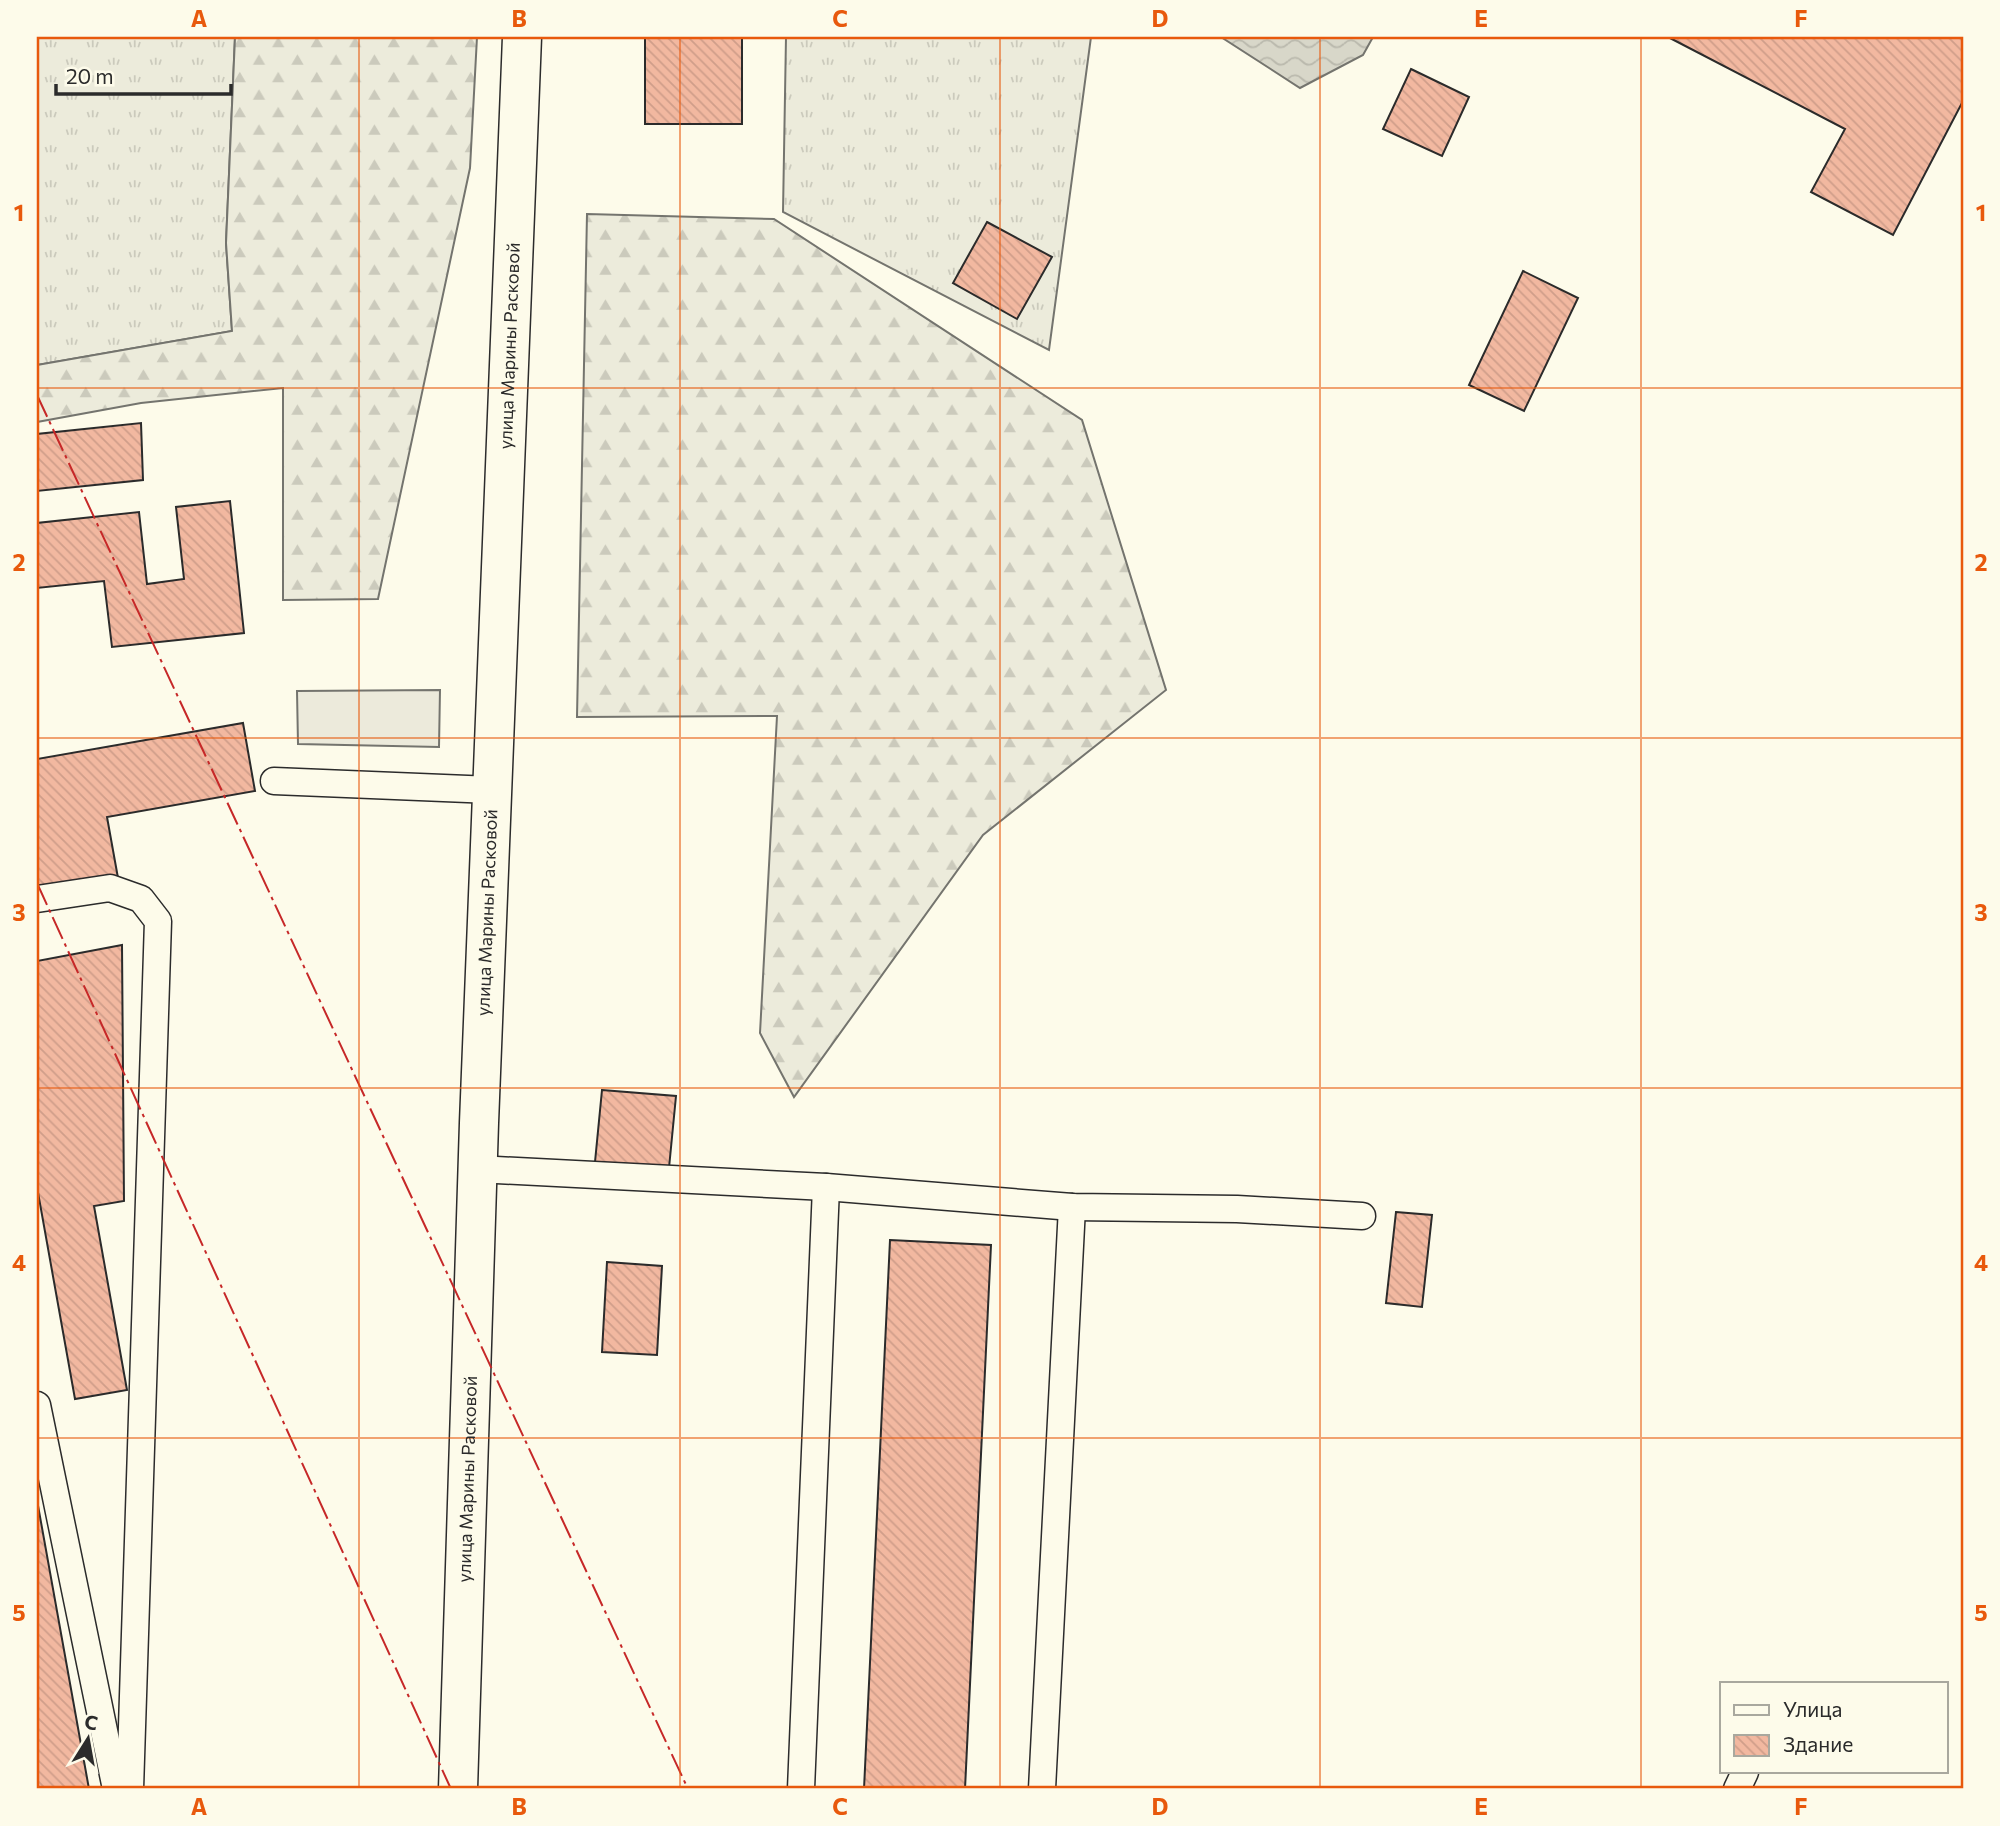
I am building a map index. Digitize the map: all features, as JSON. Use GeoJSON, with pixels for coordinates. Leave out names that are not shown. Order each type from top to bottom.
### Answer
{"type":"FeatureCollection","features":[{"type":"Feature","properties":{"kind":"main road","name":"улица Марины Расковой"},"geometry":{"type":"LineString","coordinates":[[458,1789],[478,1169],[522,37]]}},
{"type":"Feature","properties":{"kind":"lane"},"geometry":{"type":"LineString","coordinates":[[274,781],[492,790]]}},
{"type":"Feature","properties":{"kind":"lane"},"geometry":{"type":"LineString","coordinates":[[37,899],[110,888],[141,899],[158,921],[130,1789]]}},
{"type":"Feature","properties":{"kind":"lane"},"geometry":{"type":"LineString","coordinates":[[478,1169],[826,1187],[1072,1207],[1237,1209],[1362,1216]]}},
{"type":"Feature","properties":{"kind":"lane"},"geometry":{"type":"LineString","coordinates":[[801,1789],[826,1187]]}},
{"type":"Feature","properties":{"kind":"lane"},"geometry":{"type":"LineString","coordinates":[[1042,1789],[1072,1207]]}},
{"type":"Feature","properties":{"kind":"lane"},"geometry":{"type":"LineString","coordinates":[[37,1405],[116,1789]]}},
{"type":"Feature","properties":{"kind":"lane"},"geometry":{"type":"LineString","coordinates":[[1737,1789],[1745,1773]]}},
{"type":"Feature","properties":{"kind":"green space"},"geometry":{"type":"Polygon","coordinates":[[[37,37],[235,37],[226,243],[232,331],[37,365],[37,37]]]}},
{"type":"Feature","properties":{"kind":"green space"},"geometry":{"type":"Polygon","coordinates":[[[235,37],[477,37],[470,168],[378,599],[283,600],[283,388],[141,403],[37,422],[37,365],[232,331],[226,243],[235,37]]]}},
{"type":"Feature","properties":{"kind":"green space"},"geometry":{"type":"Polygon","coordinates":[[[786,37],[1091,37],[1049,350],[783,212],[786,37]]]}},
{"type":"Feature","properties":{"kind":"green space"},"geometry":{"type":"Polygon","coordinates":[[[587,214],[774,219],[1082,420],[1166,690],[983,835],[794,1097],[760,1033],[777,716],[577,717],[587,214]]]}},
{"type":"Feature","properties":{"kind":"shaded area"},"geometry":{"type":"Polygon","coordinates":[[[440,690],[439,747],[298,744],[297,691],[440,690]]]}},
{"type":"Feature","properties":{"kind":"water"},"geometry":{"type":"Polygon","coordinates":[[[1221,37],[1373,37],[1363,55],[1300,88],[1221,37]]]}},
{"type":"Feature","properties":{"kind":"building"},"geometry":{"type":"Polygon","coordinates":[[[645,37],[742,37],[742,124],[645,124],[645,37]]]}},
{"type":"Feature","properties":{"kind":"building"},"geometry":{"type":"Polygon","coordinates":[[[1668,37],[1963,37],[1963,101],[1893,235],[1811,192],[1845,129],[1668,37]]]}},
{"type":"Feature","properties":{"kind":"building"},"geometry":{"type":"Polygon","coordinates":[[[1411,69],[1469,97],[1442,156],[1383,129],[1411,69]]]}},
{"type":"Feature","properties":{"kind":"building"},"geometry":{"type":"Polygon","coordinates":[[[987,222],[1052,257],[1017,319],[953,283],[987,222]]]}},
{"type":"Feature","properties":{"kind":"building"},"geometry":{"type":"Polygon","coordinates":[[[1523,271],[1578,298],[1524,411],[1469,385],[1523,271]]]}},
{"type":"Feature","properties":{"kind":"building"},"geometry":{"type":"Polygon","coordinates":[[[141,423],[143,480],[37,491],[37,434],[141,423]]]}},
{"type":"Feature","properties":{"kind":"building"},"geometry":{"type":"Polygon","coordinates":[[[230,501],[244,633],[112,647],[104,581],[37,588],[37,523],[139,512],[147,584],[184,579],[176,507],[230,501]]]}},
{"type":"Feature","properties":{"kind":"building"},"geometry":{"type":"Polygon","coordinates":[[[243,723],[255,791],[107,817],[118,878],[37,892],[37,759],[243,723]]]}},
{"type":"Feature","properties":{"kind":"building"},"geometry":{"type":"Polygon","coordinates":[[[122,945],[124,1201],[94,1206],[127,1390],[75,1399],[37,1187],[37,961],[122,945]]]}},
{"type":"Feature","properties":{"kind":"building"},"geometry":{"type":"Polygon","coordinates":[[[602,1090],[676,1096],[669,1168],[595,1162],[602,1090]]]}},
{"type":"Feature","properties":{"kind":"building"},"geometry":{"type":"Polygon","coordinates":[[[1396,1212],[1432,1215],[1422,1307],[1386,1303],[1396,1212]]]}},
{"type":"Feature","properties":{"kind":"building"},"geometry":{"type":"Polygon","coordinates":[[[890,1240],[991,1245],[965,1789],[864,1789],[890,1240]]]}},
{"type":"Feature","properties":{"kind":"building"},"geometry":{"type":"Polygon","coordinates":[[[607,1262],[662,1266],[657,1355],[602,1352],[607,1262]]]}},
{"type":"Feature","properties":{"kind":"building"},"geometry":{"type":"Polygon","coordinates":[[[37,1500],[89,1789],[37,1789],[37,1500]]]}},
{"type":"Feature","properties":{"kind":"power"},"geometry":{"type":"LineString","coordinates":[[37,395],[688,1789]]}},
{"type":"Feature","properties":{"kind":"power"},"geometry":{"type":"LineString","coordinates":[[37,883],[451,1789]]}}]}
